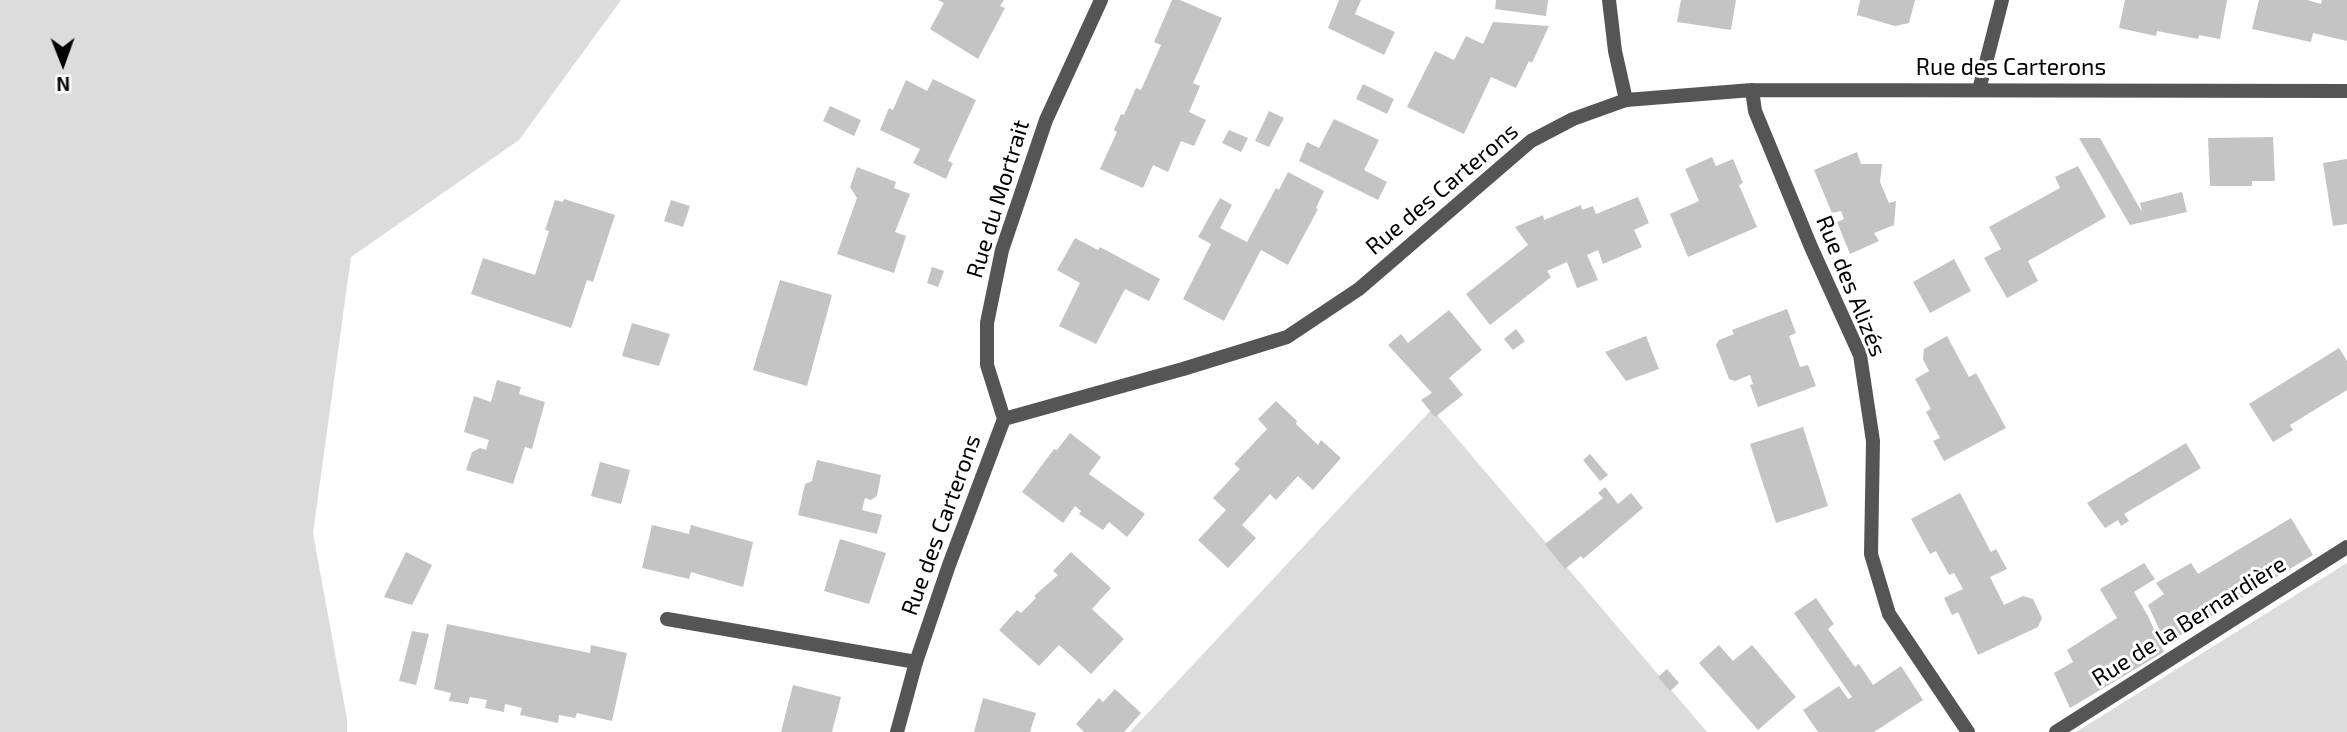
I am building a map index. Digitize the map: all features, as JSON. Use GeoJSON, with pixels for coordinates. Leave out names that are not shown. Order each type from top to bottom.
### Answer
{"type":"FeatureCollection","features":[{"type":"Feature","properties":{"kind":"street","name":"Rue du Mortrait"},"geometry":{"type":"LineString","coordinates":[[1004,419],[987,365],[987,323],[1002,250],[1046,120],[1101,0]]}},
{"type":"Feature","properties":{"kind":"street"},"geometry":{"type":"LineString","coordinates":[[1609,0],[1615,51],[1626,100]]}},
{"type":"Feature","properties":{"kind":"street"},"geometry":{"type":"LineString","coordinates":[[1979,90],[2002,0]]}},
{"type":"Feature","properties":{"kind":"street","name":"Rue des Carterons"},"geometry":{"type":"LineString","coordinates":[[897,732],[916,662],[949,565],[1004,419],[1287,337],[1359,289],[1531,141],[1573,119],[1626,100],[1752,90],[2347,91]]}},
{"type":"Feature","properties":{"kind":"street","name":"Rue des Alizés"},"geometry":{"type":"LineString","coordinates":[[1752,90],[1755,111],[1811,247],[1860,355],[1873,441],[1871,554],[1889,614],[1968,732]]}},
{"type":"Feature","properties":{"kind":"street","name":"Rue de la Bernardière"},"geometry":{"type":"LineString","coordinates":[[2056,732],[2347,547]]}},
{"type":"Feature","properties":{"kind":"street"},"geometry":{"type":"LineString","coordinates":[[667,619],[916,662]]}},
{"type":"Feature","properties":{"kind":"shaded area"},"geometry":{"type":"Polygon","coordinates":[[[0,0],[621,0],[519,140],[351,257],[313,533],[347,719],[347,732],[0,732],[0,0]]]}},
{"type":"Feature","properties":{"kind":"shaded area"},"geometry":{"type":"Polygon","coordinates":[[[1432,409],[1707,732],[1130,732],[1432,409]]]}},
{"type":"Feature","properties":{"kind":"shaded area"},"geometry":{"type":"Polygon","coordinates":[[[2347,563],[2347,732],[2076,732],[2347,563]]]}},
{"type":"Feature","properties":{"kind":"building"},"geometry":{"type":"Polygon","coordinates":[[[938,0],[1004,0],[1000,6],[1005,8],[978,59],[930,29],[944,3],[938,0]]]}},
{"type":"Feature","properties":{"kind":"building"},"geometry":{"type":"Polygon","coordinates":[[[1172,0],[1180,0],[1222,18],[1193,83],[1200,86],[1189,112],[1206,120],[1194,146],[1181,141],[1168,172],[1153,165],[1143,188],[1100,169],[1117,132],[1114,130],[1121,114],[1124,115],[1136,88],[1141,90],[1161,45],[1154,42],[1172,0]]]}},
{"type":"Feature","properties":{"kind":"building"},"geometry":{"type":"Polygon","coordinates":[[[1339,0],[1361,0],[1355,14],[1395,32],[1384,55],[1328,28],[1339,0]]]}},
{"type":"Feature","properties":{"kind":"building"},"geometry":{"type":"Polygon","coordinates":[[[1496,0],[1548,0],[1546,16],[1495,9],[1496,0]]]}},
{"type":"Feature","properties":{"kind":"building"},"geometry":{"type":"Polygon","coordinates":[[[1681,0],[1736,0],[1731,30],[1677,22],[1681,0]]]}},
{"type":"Feature","properties":{"kind":"building"},"geometry":{"type":"Polygon","coordinates":[[[1860,0],[1915,0],[1909,23],[1895,26],[1857,15],[1860,0]]]}},
{"type":"Feature","properties":{"kind":"building"},"geometry":{"type":"Polygon","coordinates":[[[2125,0],[2227,0],[2220,39],[2199,35],[2198,39],[2157,31],[2156,36],[2119,28],[2125,0]]]}},
{"type":"Feature","properties":{"kind":"building"},"geometry":{"type":"Polygon","coordinates":[[[2259,0],[2307,0],[2321,4],[2322,0],[2347,0],[2347,41],[2313,33],[2311,42],[2252,29],[2259,0]]]}},
{"type":"Feature","properties":{"kind":"building"},"geometry":{"type":"Polygon","coordinates":[[[1493,22],[1549,26],[1532,63],[1529,61],[1516,88],[1491,77],[1464,134],[1407,107],[1435,51],[1454,60],[1466,36],[1483,44],[1493,22]]]}},
{"type":"Feature","properties":{"kind":"building"},"geometry":{"type":"Polygon","coordinates":[[[933,79],[976,100],[948,161],[953,163],[946,179],[913,163],[920,149],[880,130],[889,108],[893,110],[906,80],[927,91],[933,79]]]}},
{"type":"Feature","properties":{"kind":"building"},"geometry":{"type":"Polygon","coordinates":[[[1363,84],[1394,99],[1387,114],[1356,99],[1363,84]]]}},
{"type":"Feature","properties":{"kind":"building"},"geometry":{"type":"Polygon","coordinates":[[[830,106],[861,120],[854,136],[823,121],[830,106]]]}},
{"type":"Feature","properties":{"kind":"building"},"geometry":{"type":"Polygon","coordinates":[[[1269,111],[1284,118],[1269,147],[1255,141],[1269,111]]]}},
{"type":"Feature","properties":{"kind":"building"},"geometry":{"type":"Polygon","coordinates":[[[1334,119],[1379,140],[1364,170],[1387,182],[1378,200],[1299,161],[1307,142],[1319,148],[1334,119]]]}},
{"type":"Feature","properties":{"kind":"building"},"geometry":{"type":"Polygon","coordinates":[[[1229,130],[1248,138],[1241,152],[1222,143],[1229,130]]]}},
{"type":"Feature","properties":{"kind":"building"},"geometry":{"type":"Polygon","coordinates":[[[2273,137],[2275,181],[2252,181],[2252,186],[2210,186],[2208,138],[2273,137]]]}},
{"type":"Feature","properties":{"kind":"building"},"geometry":{"type":"Polygon","coordinates":[[[2079,138],[2100,138],[2142,212],[2140,203],[2182,192],[2187,212],[2130,225],[2079,138]]]}},
{"type":"Feature","properties":{"kind":"building"},"geometry":{"type":"Polygon","coordinates":[[[1857,152],[1861,164],[1882,164],[1880,182],[1889,203],[1896,201],[1894,225],[1874,233],[1879,241],[1850,254],[1837,222],[1844,219],[1841,211],[1832,213],[1814,170],[1857,152]]]}},
{"type":"Feature","properties":{"kind":"building"},"geometry":{"type":"Polygon","coordinates":[[[1712,157],[1716,166],[1733,159],[1743,183],[1739,185],[1757,227],[1688,257],[1670,214],[1699,201],[1685,169],[1712,157]]]}},
{"type":"Feature","properties":{"kind":"building"},"geometry":{"type":"Polygon","coordinates":[[[2347,159],[2347,224],[2333,226],[2323,163],[2347,159]]]}},
{"type":"Feature","properties":{"kind":"building"},"geometry":{"type":"Polygon","coordinates":[[[2078,166],[2106,217],[2028,261],[2038,281],[2007,298],[1984,258],[2001,249],[1989,227],[2060,188],[2055,177],[2078,166]]]}},
{"type":"Feature","properties":{"kind":"building"},"geometry":{"type":"Polygon","coordinates":[[[857,167],[896,182],[894,188],[910,194],[895,232],[906,236],[894,273],[837,254],[857,198],[850,187],[857,167]]]}},
{"type":"Feature","properties":{"kind":"building"},"geometry":{"type":"Polygon","coordinates":[[[1288,172],[1324,191],[1316,208],[1318,209],[1288,265],[1261,250],[1224,321],[1183,299],[1211,244],[1198,237],[1220,198],[1232,205],[1220,228],[1247,242],[1276,188],[1279,190],[1288,172]]]}},
{"type":"Feature","properties":{"kind":"building"},"geometry":{"type":"Polygon","coordinates":[[[1638,197],[1649,223],[1634,230],[1642,247],[1603,264],[1598,250],[1587,255],[1598,280],[1577,288],[1567,262],[1547,271],[1551,277],[1490,325],[1466,294],[1528,245],[1515,227],[1543,215],[1544,220],[1581,205],[1582,210],[1593,206],[1596,214],[1638,197]]]}},
{"type":"Feature","properties":{"kind":"building"},"geometry":{"type":"Polygon","coordinates":[[[564,199],[615,215],[593,282],[587,280],[571,328],[471,294],[483,258],[535,275],[549,231],[545,230],[555,200],[563,202],[564,199]]]}},
{"type":"Feature","properties":{"kind":"building"},"geometry":{"type":"Polygon","coordinates":[[[671,200],[690,206],[683,227],[664,221],[671,200]]]}},
{"type":"Feature","properties":{"kind":"building"},"geometry":{"type":"Polygon","coordinates":[[[1075,238],[1098,250],[1100,247],[1160,279],[1149,301],[1125,289],[1096,344],[1059,326],[1080,283],[1057,270],[1075,238]]]}},
{"type":"Feature","properties":{"kind":"building"},"geometry":{"type":"Polygon","coordinates":[[[1954,259],[1971,291],[1930,313],[1913,282],[1954,259]]]}},
{"type":"Feature","properties":{"kind":"building"},"geometry":{"type":"Polygon","coordinates":[[[932,267],[944,271],[938,287],[927,283],[932,267]]]}},
{"type":"Feature","properties":{"kind":"building"},"geometry":{"type":"Polygon","coordinates":[[[780,280],[832,295],[807,386],[753,370],[780,280]]]}},
{"type":"Feature","properties":{"kind":"building"},"geometry":{"type":"Polygon","coordinates":[[[1787,309],[1796,333],[1789,336],[1800,367],[1808,365],[1816,386],[1758,407],[1750,385],[1753,384],[1750,375],[1735,381],[1729,379],[1716,345],[1719,340],[1734,334],[1732,330],[1787,309]]]}},
{"type":"Feature","properties":{"kind":"building"},"geometry":{"type":"Polygon","coordinates":[[[1449,310],[1482,350],[1449,378],[1463,395],[1435,417],[1421,400],[1432,393],[1388,345],[1401,334],[1408,343],[1449,310]]]}},
{"type":"Feature","properties":{"kind":"building"},"geometry":{"type":"Polygon","coordinates":[[[632,323],[670,334],[659,366],[622,356],[632,323]]]}},
{"type":"Feature","properties":{"kind":"building"},"geometry":{"type":"Polygon","coordinates":[[[1516,329],[1525,341],[1513,350],[1504,339],[1516,329]]]}},
{"type":"Feature","properties":{"kind":"building"},"geometry":{"type":"Polygon","coordinates":[[[1646,336],[1659,369],[1626,381],[1605,352],[1646,336]]]}},
{"type":"Feature","properties":{"kind":"building"},"geometry":{"type":"Polygon","coordinates":[[[1947,336],[1969,377],[1976,373],[2006,428],[1944,461],[1933,441],[1940,438],[1926,412],[1931,409],[1915,379],[1929,371],[1923,359],[1924,349],[1947,336]]]}},
{"type":"Feature","properties":{"kind":"building"},"geometry":{"type":"Polygon","coordinates":[[[2339,348],[2347,361],[2347,390],[2290,425],[2293,430],[2273,442],[2249,404],[2339,348]]]}},
{"type":"Feature","properties":{"kind":"building"},"geometry":{"type":"Polygon","coordinates":[[[497,380],[521,387],[519,394],[545,402],[532,449],[525,447],[513,484],[466,470],[472,452],[480,448],[486,450],[489,440],[464,432],[474,396],[491,402],[497,380]]]}},
{"type":"Feature","properties":{"kind":"building"},"geometry":{"type":"Polygon","coordinates":[[[1276,401],[1318,445],[1321,440],[1341,458],[1313,490],[1298,476],[1276,500],[1270,494],[1242,525],[1256,538],[1228,568],[1198,540],[1226,510],[1213,498],[1240,469],[1234,464],[1267,429],[1258,419],[1276,401]]]}},
{"type":"Feature","properties":{"kind":"building"},"geometry":{"type":"Polygon","coordinates":[[[1803,427],[1828,506],[1776,523],[1750,444],[1803,427]]]}},
{"type":"Feature","properties":{"kind":"building"},"geometry":{"type":"Polygon","coordinates":[[[1070,433],[1101,457],[1089,474],[1145,514],[1127,537],[1109,522],[1103,530],[1079,514],[1081,511],[1075,506],[1063,523],[1022,492],[1054,449],[1057,450],[1070,433]]]}},
{"type":"Feature","properties":{"kind":"building"},"geometry":{"type":"Polygon","coordinates":[[[2186,443],[2201,468],[2124,514],[2129,521],[2121,526],[2118,520],[2105,528],[2087,503],[2186,443]]]}},
{"type":"Feature","properties":{"kind":"building"},"geometry":{"type":"Polygon","coordinates":[[[1590,454],[1608,475],[1600,481],[1583,460],[1590,454]]]}},
{"type":"Feature","properties":{"kind":"building"},"geometry":{"type":"Polygon","coordinates":[[[817,460],[881,475],[877,496],[871,500],[865,498],[862,510],[882,515],[877,534],[798,515],[805,484],[812,481],[817,460]]]}},
{"type":"Feature","properties":{"kind":"building"},"geometry":{"type":"Polygon","coordinates":[[[600,462],[630,470],[621,504],[591,496],[600,462]]]}},
{"type":"Feature","properties":{"kind":"building"},"geometry":{"type":"Polygon","coordinates":[[[1605,487],[1618,504],[1631,493],[1643,508],[1583,559],[1581,556],[1565,569],[1545,544],[1603,498],[1598,493],[1605,487]]]}},
{"type":"Feature","properties":{"kind":"building"},"geometry":{"type":"Polygon","coordinates":[[[1960,493],[1991,552],[1996,549],[2007,569],[1990,577],[2004,605],[2023,596],[2033,599],[2042,618],[2038,627],[1978,655],[1958,612],[1952,615],[1944,598],[1963,589],[1954,573],[1949,575],[1936,551],[1930,554],[1911,519],[1960,493]]]}},
{"type":"Feature","properties":{"kind":"building"},"geometry":{"type":"Polygon","coordinates":[[[2291,518],[2313,555],[2166,644],[2148,605],[2164,594],[2156,583],[2191,563],[2198,574],[2291,518]]]}},
{"type":"Feature","properties":{"kind":"building"},"geometry":{"type":"Polygon","coordinates":[[[652,525],[689,534],[691,525],[753,542],[743,587],[691,572],[689,579],[642,568],[652,525]]]}},
{"type":"Feature","properties":{"kind":"building"},"geometry":{"type":"Polygon","coordinates":[[[840,539],[886,553],[869,604],[824,591],[840,539]]]}},
{"type":"Feature","properties":{"kind":"building"},"geometry":{"type":"Polygon","coordinates":[[[406,552],[432,565],[412,605],[384,597],[406,552]]]}},
{"type":"Feature","properties":{"kind":"building"},"geometry":{"type":"Polygon","coordinates":[[[1071,552],[1111,588],[1092,609],[1124,639],[1091,674],[1059,645],[1039,666],[999,630],[1017,610],[1021,613],[1036,598],[1034,596],[1058,575],[1053,571],[1071,552]]]}},
{"type":"Feature","properties":{"kind":"building"},"geometry":{"type":"Polygon","coordinates":[[[2144,563],[2155,579],[2134,592],[2164,652],[2070,708],[2054,673],[2073,662],[2067,650],[2117,618],[2100,589],[2144,563]]]}},
{"type":"Feature","properties":{"kind":"building"},"geometry":{"type":"Polygon","coordinates":[[[1816,598],[1834,624],[1828,629],[1855,667],[1859,664],[1873,685],[1901,666],[1923,700],[1874,732],[1818,732],[1803,710],[1839,686],[1848,699],[1852,697],[1794,613],[1816,598]]]}},
{"type":"Feature","properties":{"kind":"building"},"geometry":{"type":"Polygon","coordinates":[[[447,624],[590,653],[591,645],[627,653],[612,721],[577,713],[575,718],[559,715],[558,723],[520,715],[522,708],[505,704],[504,712],[485,708],[487,700],[470,697],[468,704],[449,701],[451,693],[434,689],[447,624]]]}},
{"type":"Feature","properties":{"kind":"building"},"geometry":{"type":"Polygon","coordinates":[[[412,631],[429,634],[416,685],[399,681],[412,631]]]}},
{"type":"Feature","properties":{"kind":"building"},"geometry":{"type":"Polygon","coordinates":[[[1719,645],[1733,661],[1752,645],[1796,697],[1758,730],[1699,663],[1719,645]]]}},
{"type":"Feature","properties":{"kind":"building"},"geometry":{"type":"Polygon","coordinates":[[[1667,669],[1679,683],[1670,691],[1658,677],[1667,669]]]}},
{"type":"Feature","properties":{"kind":"building"},"geometry":{"type":"Polygon","coordinates":[[[793,685],[841,697],[832,732],[781,732],[793,685]]]}},
{"type":"Feature","properties":{"kind":"building"},"geometry":{"type":"Polygon","coordinates":[[[1115,689],[1141,713],[1124,732],[1084,732],[1076,724],[1099,698],[1103,702],[1115,689]]]}},
{"type":"Feature","properties":{"kind":"building"},"geometry":{"type":"Polygon","coordinates":[[[983,698],[1036,713],[1030,732],[974,732],[983,698]]]}}]}
